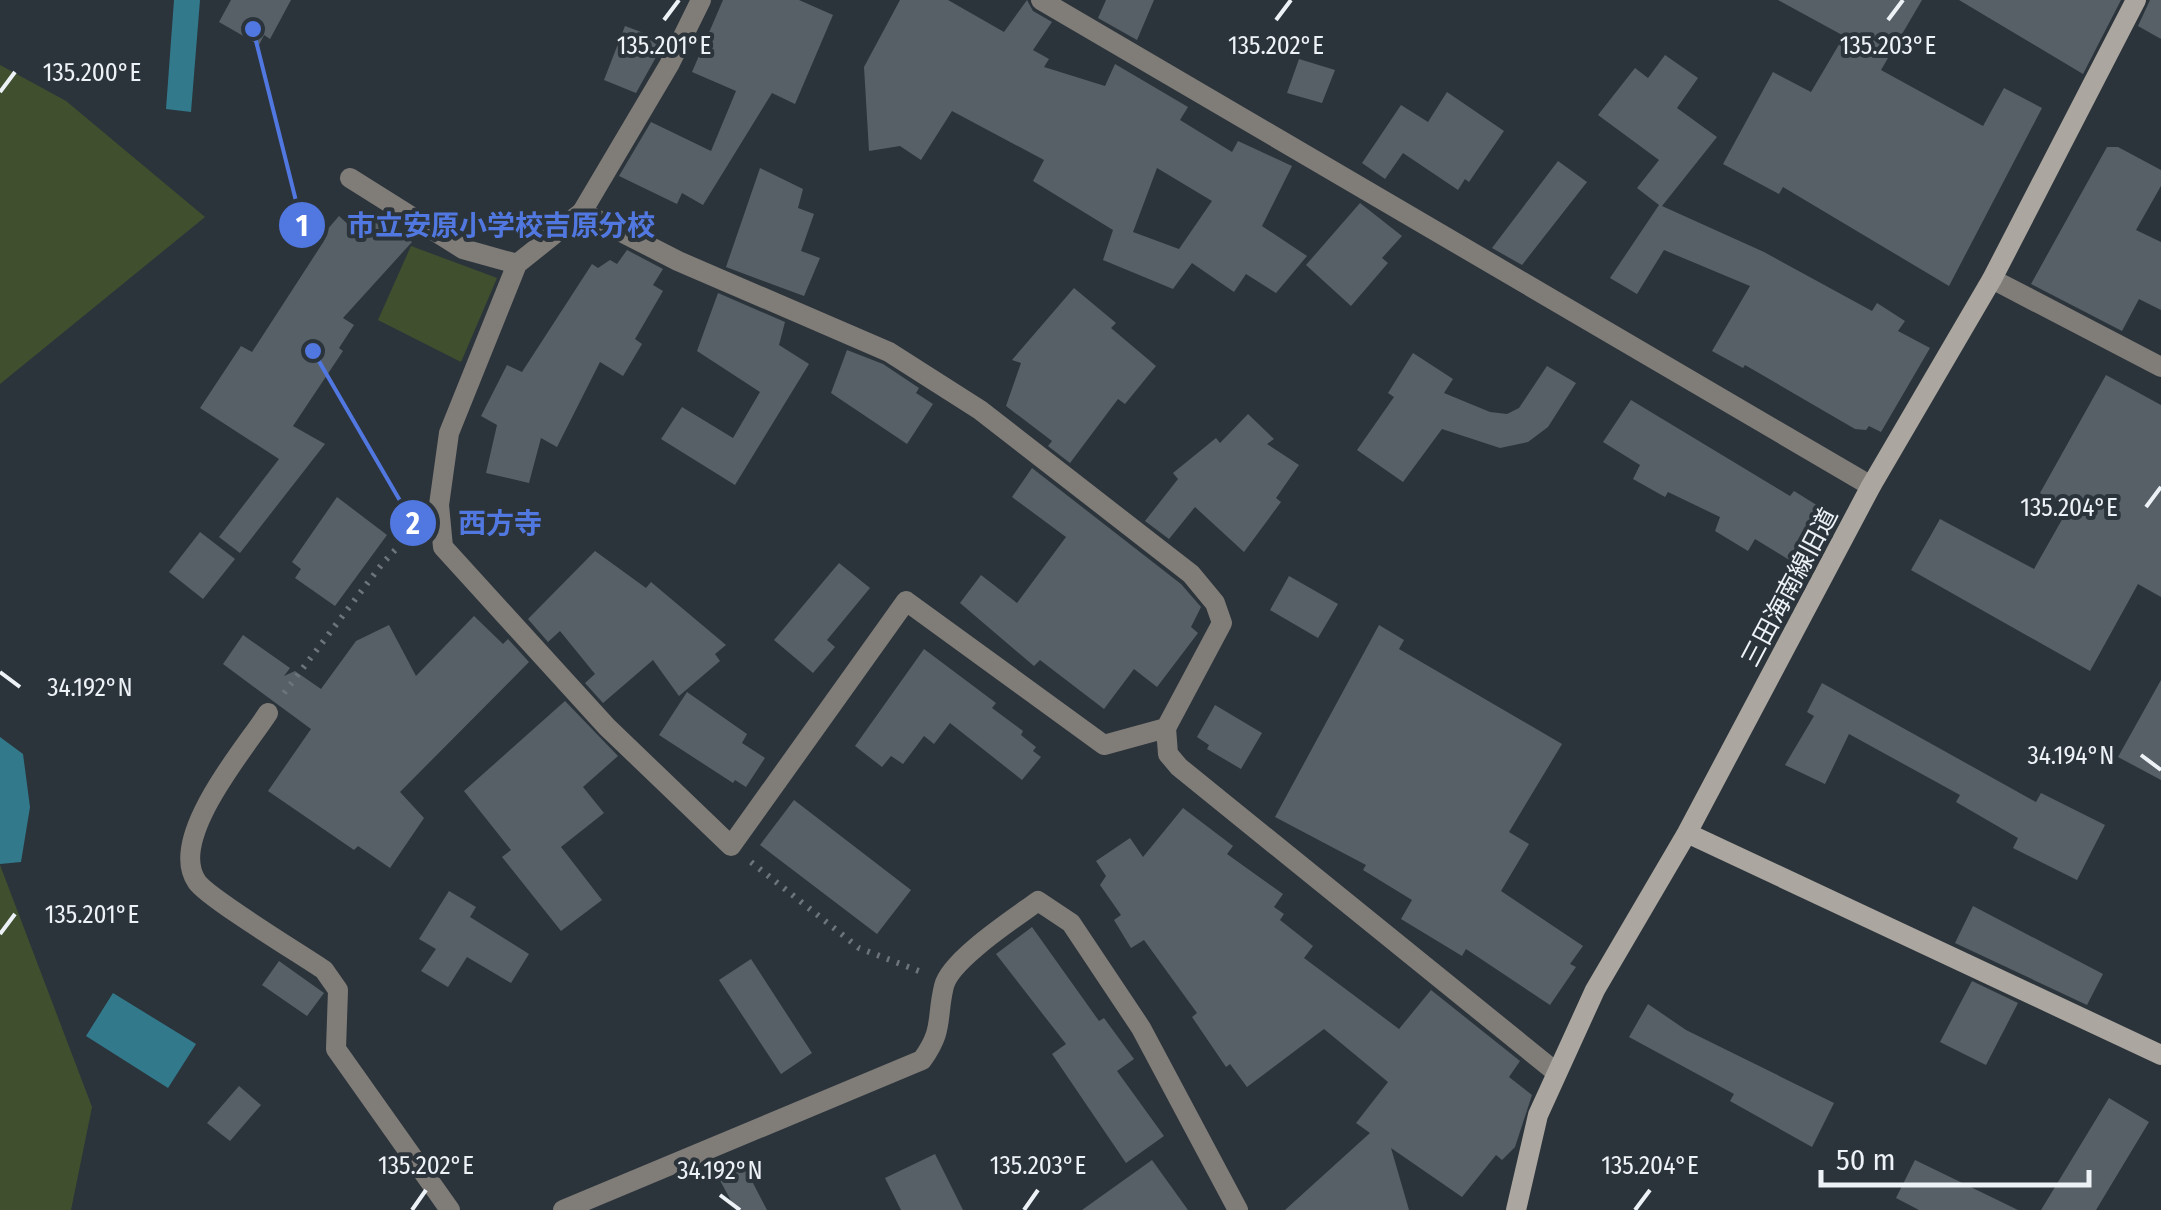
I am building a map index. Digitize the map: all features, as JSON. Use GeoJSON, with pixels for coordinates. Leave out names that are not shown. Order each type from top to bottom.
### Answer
{"type":"FeatureCollection","features":[{"type":"Feature","properties":{"kind":"street"},"geometry":{"type":"LineString","coordinates":[[701,0],[670,65],[582,212],[517,264],[449,433],[438,505],[443,547],[607,728],[730,846],[906,602],[1104,745],[1166,728]]}},
{"type":"Feature","properties":{"kind":"street"},"geometry":{"type":"LineString","coordinates":[[1041,0],[1871,486]]}},
{"type":"Feature","properties":{"kind":"street","name":"三田海南線旧道"},"geometry":{"type":"LineString","coordinates":[[1516,1210],[1538,1115],[1595,990],[1687,833],[1871,486],[1992,279],[2136,0]]}},
{"type":"Feature","properties":{"kind":"street"},"geometry":{"type":"LineString","coordinates":[[350,178],[463,249],[517,264]]}},
{"type":"Feature","properties":{"kind":"street"},"geometry":{"type":"LineString","coordinates":[[582,212],[678,262],[889,352],[980,410],[1191,574],[1215,603],[1222,623],[1166,728],[1168,754],[1557,1073]]}},
{"type":"Feature","properties":{"kind":"street"},"geometry":{"type":"LineString","coordinates":[[1992,279],[2161,368]]}},
{"type":"Feature","properties":{"kind":"street"},"geometry":{"type":"LineString","coordinates":[[268,713],[200,817],[188,852],[197,883],[324,970],[338,990],[336,1049],[450,1210]]}},
{"type":"Feature","properties":{"kind":"street"},"geometry":{"type":"LineString","coordinates":[[1687,833],[2161,1055]]}},
{"type":"Feature","properties":{"kind":"street"},"geometry":{"type":"LineString","coordinates":[[563,1210],[922,1060],[939,1036],[944,981],[973,951],[1038,900],[1071,924],[1141,1028],[1238,1210]]}},
{"type":"Feature","properties":{"kind":"path"},"geometry":{"type":"LineString","coordinates":[[268,713],[382,564],[438,505]]}},
{"type":"Feature","properties":{"kind":"path"},"geometry":{"type":"LineString","coordinates":[[730,846],[859,948],[944,981]]}},
{"type":"Feature","properties":{"kind":"green space"},"geometry":{"type":"Polygon","coordinates":[[[0,65],[66,101],[205,217],[0,384],[0,65]]]}},
{"type":"Feature","properties":{"kind":"green space"},"geometry":{"type":"Polygon","coordinates":[[[411,246],[497,278],[461,362],[378,320],[411,246]]]}},
{"type":"Feature","properties":{"kind":"green space"},"geometry":{"type":"Polygon","coordinates":[[[0,865],[92,1107],[71,1210],[0,1210],[0,865]]]}},
{"type":"Feature","properties":{"kind":"water"},"geometry":{"type":"Polygon","coordinates":[[[174,0],[200,0],[191,112],[166,109],[174,0]]]}},
{"type":"Feature","properties":{"kind":"water"},"geometry":{"type":"Polygon","coordinates":[[[0,737],[23,754],[30,807],[21,862],[0,864],[0,737]]]}},
{"type":"Feature","properties":{"kind":"water"},"geometry":{"type":"Polygon","coordinates":[[[113,993],[196,1044],[168,1088],[86,1036],[113,993]]]}},
{"type":"Feature","properties":{"kind":"building"},"geometry":{"type":"Polygon","coordinates":[[[231,0],[291,0],[270,39],[264,35],[259,45],[219,22],[231,0]]]}},
{"type":"Feature","properties":{"kind":"building"},"geometry":{"type":"Polygon","coordinates":[[[723,0],[799,0],[833,15],[795,104],[772,93],[703,205],[682,193],[677,204],[619,176],[651,122],[711,151],[736,91],[692,72],[723,0]]]}},
{"type":"Feature","properties":{"kind":"building"},"geometry":{"type":"Polygon","coordinates":[[[900,0],[948,0],[1004,32],[1027,0],[1033,11],[1052,22],[1033,50],[1049,59],[1044,67],[1105,86],[1115,64],[1188,107],[1180,120],[1232,152],[1238,141],[1292,166],[1262,226],[1307,256],[1276,293],[1246,274],[1234,292],[1192,263],[1173,289],[1103,260],[1113,230],[1033,181],[1044,160],[952,111],[921,160],[900,146],[869,151],[864,67],[900,0]],[[1157,168],[1133,232],[1179,249],[1212,201],[1157,168]]]}},
{"type":"Feature","properties":{"kind":"building"},"geometry":{"type":"Polygon","coordinates":[[[1106,0],[1154,0],[1137,40],[1098,18],[1106,0]]]}},
{"type":"Feature","properties":{"kind":"building"},"geometry":{"type":"Polygon","coordinates":[[[1778,0],[1922,0],[1881,70],[1983,126],[2004,88],[2042,108],[1949,286],[1783,187],[1779,194],[1723,164],[1773,72],[1811,92],[1844,36],[1778,0]]]}},
{"type":"Feature","properties":{"kind":"building"},"geometry":{"type":"Polygon","coordinates":[[[1959,0],[2121,0],[2083,74],[1959,0]]]}},
{"type":"Feature","properties":{"kind":"building"},"geometry":{"type":"Polygon","coordinates":[[[2150,0],[2161,0],[2161,39],[2138,26],[2150,0]]]}},
{"type":"Feature","properties":{"kind":"building"},"geometry":{"type":"Polygon","coordinates":[[[625,26],[665,41],[636,93],[604,80],[625,26]]]}},
{"type":"Feature","properties":{"kind":"building"},"geometry":{"type":"Polygon","coordinates":[[[1665,55],[1698,78],[1677,108],[1717,137],[1662,206],[1764,252],[1872,311],[1877,303],[1905,321],[1898,331],[1930,348],[1881,432],[1869,426],[1866,430],[1855,429],[1745,365],[1743,368],[1712,351],[1750,286],[1664,250],[1637,294],[1610,278],[1659,205],[1637,188],[1659,160],[1598,115],[1635,68],[1648,78],[1665,55]]]}},
{"type":"Feature","properties":{"kind":"building"},"geometry":{"type":"Polygon","coordinates":[[[1299,59],[1335,70],[1322,103],[1287,93],[1299,59]]]}},
{"type":"Feature","properties":{"kind":"building"},"geometry":{"type":"Polygon","coordinates":[[[1447,92],[1504,131],[1469,182],[1465,179],[1458,190],[1403,153],[1385,179],[1362,163],[1401,105],[1428,122],[1447,92]]]}},
{"type":"Feature","properties":{"kind":"building"},"geometry":{"type":"Polygon","coordinates":[[[2107,147],[2118,147],[2161,170],[2161,186],[2136,230],[2161,242],[2161,310],[2139,299],[2122,331],[2031,284],[2107,147]]]}},
{"type":"Feature","properties":{"kind":"building"},"geometry":{"type":"Polygon","coordinates":[[[1558,161],[1587,182],[1522,265],[1492,248],[1558,161]]]}},
{"type":"Feature","properties":{"kind":"building"},"geometry":{"type":"Polygon","coordinates":[[[760,168],[803,189],[798,208],[814,214],[801,251],[820,258],[804,296],[726,267],[760,168]]]}},
{"type":"Feature","properties":{"kind":"building"},"geometry":{"type":"Polygon","coordinates":[[[1360,203],[1402,236],[1382,258],[1388,263],[1351,306],[1306,265],[1360,203]]]}},
{"type":"Feature","properties":{"kind":"building"},"geometry":{"type":"Polygon","coordinates":[[[339,216],[351,227],[356,221],[367,231],[381,216],[412,242],[343,318],[354,325],[339,348],[343,351],[293,426],[325,444],[240,553],[219,537],[279,459],[200,408],[241,346],[252,352],[324,241],[320,238],[339,216]]]}},
{"type":"Feature","properties":{"kind":"building"},"geometry":{"type":"Polygon","coordinates":[[[627,250],[663,269],[653,285],[663,291],[635,339],[642,344],[623,376],[600,362],[557,447],[541,438],[529,483],[486,473],[497,425],[481,416],[507,365],[522,372],[592,264],[598,268],[610,260],[617,264],[627,250]]]}},
{"type":"Feature","properties":{"kind":"building"},"geometry":{"type":"Polygon","coordinates":[[[1074,288],[1116,323],[1111,328],[1156,366],[1125,404],[1118,399],[1070,463],[1048,446],[1052,441],[1006,406],[1021,363],[1012,360],[1074,288]]]}},
{"type":"Feature","properties":{"kind":"building"},"geometry":{"type":"Polygon","coordinates":[[[718,293],[785,322],[779,345],[809,364],[735,485],[661,439],[682,407],[733,438],[760,392],[697,351],[718,293]]]}},
{"type":"Feature","properties":{"kind":"building"},"geometry":{"type":"Polygon","coordinates":[[[847,350],[883,364],[919,388],[916,393],[933,404],[907,444],[831,393],[847,350]]]}},
{"type":"Feature","properties":{"kind":"building"},"geometry":{"type":"Polygon","coordinates":[[[1413,353],[1453,379],[1444,393],[1490,412],[1507,414],[1519,408],[1547,366],[1576,383],[1548,427],[1528,442],[1500,448],[1442,429],[1403,482],[1357,450],[1394,397],[1388,393],[1413,353]]]}},
{"type":"Feature","properties":{"kind":"building"},"geometry":{"type":"Polygon","coordinates":[[[2106,375],[2161,405],[2161,597],[2138,584],[2090,671],[1911,570],[1940,519],[2034,569],[2068,509],[2040,493],[2106,375]]]}},
{"type":"Feature","properties":{"kind":"building"},"geometry":{"type":"Polygon","coordinates":[[[1631,400],[1790,496],[1794,491],[1831,514],[1799,566],[1755,539],[1748,551],[1715,531],[1720,517],[1668,492],[1665,497],[1633,479],[1640,465],[1603,442],[1631,400]]]}},
{"type":"Feature","properties":{"kind":"building"},"geometry":{"type":"Polygon","coordinates":[[[1248,414],[1274,439],[1267,444],[1299,465],[1276,498],[1281,502],[1244,552],[1195,507],[1169,539],[1145,521],[1178,479],[1173,473],[1216,438],[1220,443],[1248,414]]]}},
{"type":"Feature","properties":{"kind":"building"},"geometry":{"type":"Polygon","coordinates":[[[1032,468],[1181,584],[1201,607],[1191,627],[1198,633],[1157,687],[1134,669],[1104,709],[1040,660],[1034,666],[960,603],[981,575],[1017,603],[1066,537],[1012,497],[1032,468]]]}},
{"type":"Feature","properties":{"kind":"building"},"geometry":{"type":"Polygon","coordinates":[[[337,497],[387,535],[335,606],[295,578],[301,569],[292,562],[337,497]]]}},
{"type":"Feature","properties":{"kind":"building"},"geometry":{"type":"Polygon","coordinates":[[[200,532],[235,559],[203,599],[169,572],[200,532]]]}},
{"type":"Feature","properties":{"kind":"building"},"geometry":{"type":"Polygon","coordinates":[[[595,551],[646,588],[651,582],[726,645],[715,654],[720,661],[679,696],[653,660],[603,703],[585,683],[595,674],[560,631],[548,642],[528,619],[595,551]]]}},
{"type":"Feature","properties":{"kind":"building"},"geometry":{"type":"Polygon","coordinates":[[[839,563],[870,588],[827,640],[835,647],[813,673],[774,640],[839,563]]]}},
{"type":"Feature","properties":{"kind":"building"},"geometry":{"type":"Polygon","coordinates":[[[1289,576],[1338,604],[1318,638],[1270,610],[1289,576]]]}},
{"type":"Feature","properties":{"kind":"building"},"geometry":{"type":"Polygon","coordinates":[[[474,616],[503,644],[508,639],[529,662],[400,792],[424,818],[390,868],[358,846],[354,850],[268,791],[311,729],[223,664],[243,635],[290,668],[284,676],[295,671],[321,689],[356,641],[389,625],[416,676],[474,616]]]}},
{"type":"Feature","properties":{"kind":"building"},"geometry":{"type":"Polygon","coordinates":[[[1379,625],[1404,640],[1399,649],[1562,744],[1509,832],[1529,844],[1501,891],[1583,946],[1570,964],[1576,967],[1550,1005],[1466,949],[1462,956],[1401,919],[1412,900],[1363,870],[1366,865],[1275,817],[1379,625]]]}},
{"type":"Feature","properties":{"kind":"building"},"geometry":{"type":"Polygon","coordinates":[[[924,649],[996,703],[992,708],[1023,731],[1021,735],[1036,747],[1033,751],[1041,757],[1022,780],[950,723],[934,744],[924,736],[903,764],[891,756],[882,767],[855,746],[924,649]]]}},
{"type":"Feature","properties":{"kind":"building"},"geometry":{"type":"Polygon","coordinates":[[[2161,680],[2161,780],[2118,757],[2161,680]]]}},
{"type":"Feature","properties":{"kind":"building"},"geometry":{"type":"Polygon","coordinates":[[[1822,683],[2036,802],[2041,793],[2105,825],[2077,880],[2013,848],[2018,838],[1956,802],[1960,795],[1849,734],[1825,784],[1785,765],[1814,716],[1807,712],[1822,683]]]}},
{"type":"Feature","properties":{"kind":"building"},"geometry":{"type":"Polygon","coordinates":[[[687,692],[747,734],[742,743],[765,758],[746,787],[735,780],[733,783],[659,735],[687,692]]]}},
{"type":"Feature","properties":{"kind":"building"},"geometry":{"type":"Polygon","coordinates":[[[565,701],[618,756],[583,787],[604,813],[561,847],[602,900],[561,931],[502,857],[511,850],[464,791],[565,701]]]}},
{"type":"Feature","properties":{"kind":"building"},"geometry":{"type":"Polygon","coordinates":[[[1215,705],[1262,733],[1241,769],[1207,749],[1209,745],[1197,737],[1215,705]]]}},
{"type":"Feature","properties":{"kind":"building"},"geometry":{"type":"Polygon","coordinates":[[[794,800],[911,890],[877,934],[760,845],[794,800]]]}},
{"type":"Feature","properties":{"kind":"building"},"geometry":{"type":"Polygon","coordinates":[[[1183,808],[1233,846],[1227,854],[1283,894],[1274,907],[1284,914],[1280,920],[1313,946],[1304,958],[1399,1029],[1431,990],[1520,1061],[1509,1077],[1532,1095],[1515,1147],[1502,1160],[1496,1155],[1462,1197],[1391,1148],[1409,1210],[1285,1210],[1370,1133],[1356,1123],[1388,1082],[1324,1029],[1247,1087],[1230,1064],[1226,1067],[1192,1017],[1197,1013],[1144,940],[1131,948],[1114,920],[1121,915],[1100,885],[1106,876],[1096,861],[1130,838],[1143,857],[1183,808]]]}},
{"type":"Feature","properties":{"kind":"building"},"geometry":{"type":"Polygon","coordinates":[[[449,891],[476,907],[470,917],[529,954],[511,983],[467,957],[448,987],[421,971],[436,949],[419,939],[449,891]]]}},
{"type":"Feature","properties":{"kind":"building"},"geometry":{"type":"Polygon","coordinates":[[[1973,906],[2103,974],[2087,1005],[1955,943],[1973,906]]]}},
{"type":"Feature","properties":{"kind":"building"},"geometry":{"type":"Polygon","coordinates":[[[1032,927],[1099,1021],[1104,1018],[1134,1059],[1117,1071],[1164,1136],[1126,1163],[1052,1054],[1066,1044],[996,954],[1032,927]]]}},
{"type":"Feature","properties":{"kind":"building"},"geometry":{"type":"Polygon","coordinates":[[[751,959],[812,1053],[781,1074],[719,980],[751,959]]]}},
{"type":"Feature","properties":{"kind":"building"},"geometry":{"type":"Polygon","coordinates":[[[279,961],[324,993],[307,1016],[262,985],[279,961]]]}},
{"type":"Feature","properties":{"kind":"building"},"geometry":{"type":"Polygon","coordinates":[[[1972,981],[2018,1003],[1986,1065],[1940,1042],[1972,981]]]}},
{"type":"Feature","properties":{"kind":"building"},"geometry":{"type":"Polygon","coordinates":[[[1648,1004],[1686,1030],[1834,1103],[1812,1147],[1730,1101],[1734,1094],[1629,1037],[1648,1004]]]}},
{"type":"Feature","properties":{"kind":"building"},"geometry":{"type":"Polygon","coordinates":[[[239,1086],[261,1105],[230,1141],[207,1123],[239,1086]]]}},
{"type":"Feature","properties":{"kind":"building"},"geometry":{"type":"Polygon","coordinates":[[[2109,1098],[2149,1122],[2096,1210],[2041,1210],[2109,1098]]]}},
{"type":"Feature","properties":{"kind":"building"},"geometry":{"type":"Polygon","coordinates":[[[935,1154],[963,1210],[901,1210],[885,1178],[935,1154]]]}},
{"type":"Feature","properties":{"kind":"building"},"geometry":{"type":"Polygon","coordinates":[[[741,1160],[767,1210],[736,1210],[716,1173],[741,1160]]]}},
{"type":"Feature","properties":{"kind":"building"},"geometry":{"type":"Polygon","coordinates":[[[1152,1160],[1188,1210],[1082,1210],[1152,1160]]]}},
{"type":"Feature","properties":{"kind":"building"},"geometry":{"type":"Polygon","coordinates":[[[1915,1160],[2018,1210],[1919,1210],[1896,1198],[1915,1160]]]}},
{"type":"Feature","properties":{"kind":"place","name":"市立安原小学校吉原分校"},"geometry":{"type":"Point","coordinates":[253,29]}},
{"type":"Feature","properties":{"kind":"place","name":"西方寺"},"geometry":{"type":"Point","coordinates":[313,351]}}]}
